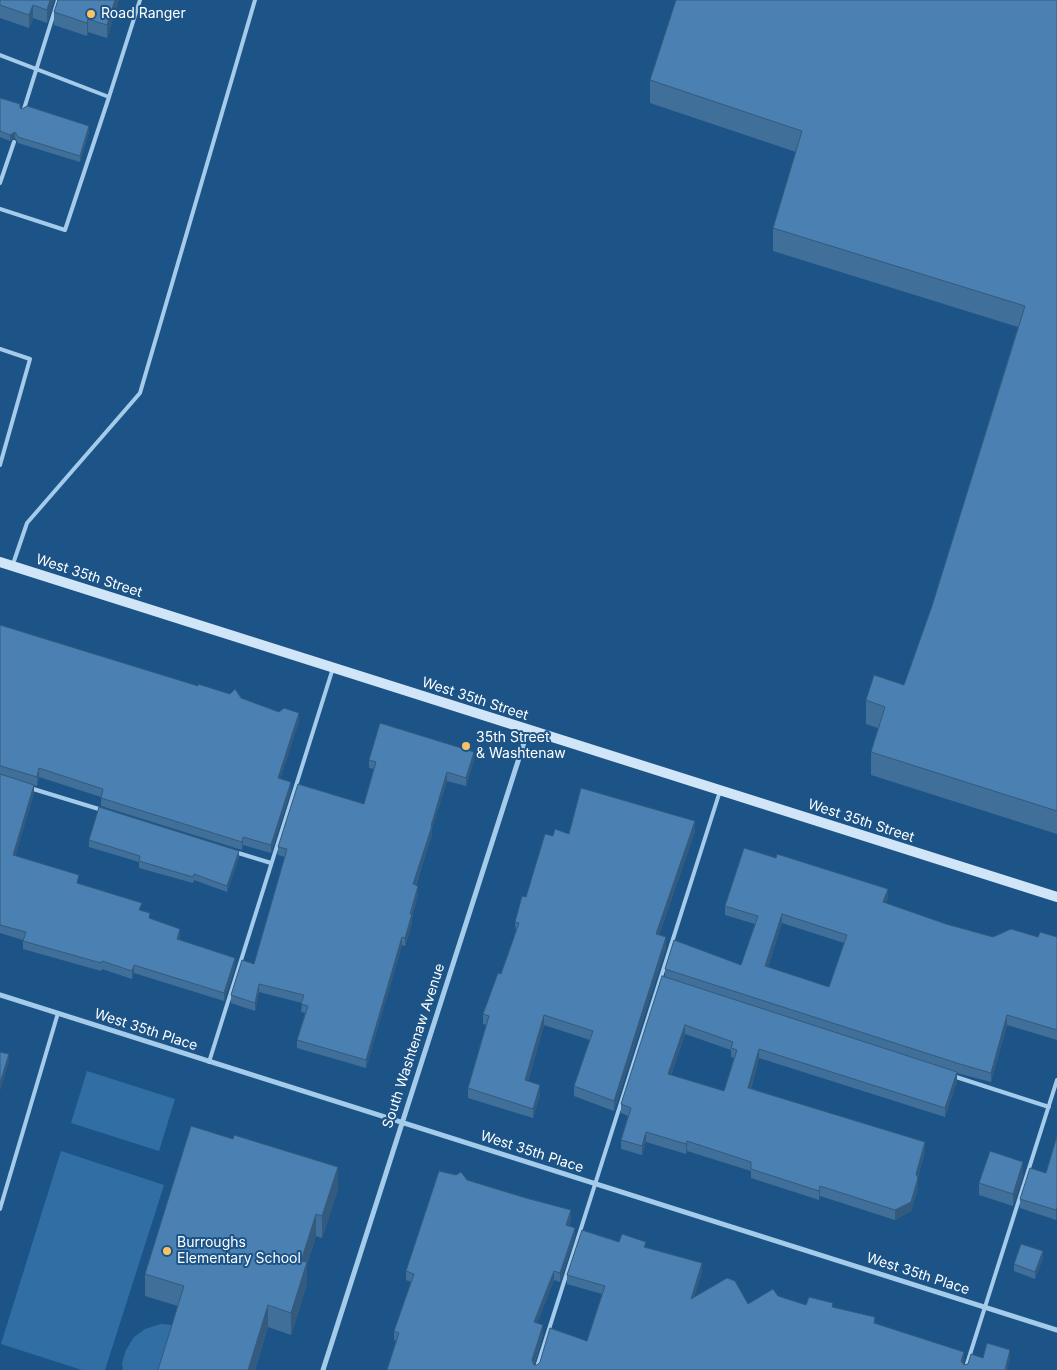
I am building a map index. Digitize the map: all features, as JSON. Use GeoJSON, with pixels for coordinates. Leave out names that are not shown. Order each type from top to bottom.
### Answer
{"type":"FeatureCollection","features":[{"type":"Feature","properties":{"kind":"main road","name":"West 35th Street"},"geometry":{"type":"LineString","coordinates":[[0,562],[1057,897]]}},
{"type":"Feature","properties":{"kind":"street","name":"South Washtenaw Avenue"},"geometry":{"type":"LineString","coordinates":[[323,1370],[528,730]]}},
{"type":"Feature","properties":{"kind":"street","name":"West 35th Place"},"geometry":{"type":"LineString","coordinates":[[0,995],[1057,1330]]}},
{"type":"Feature","properties":{"kind":"lane"},"geometry":{"type":"LineString","coordinates":[[23,112],[58,0]]}},
{"type":"Feature","properties":{"kind":"lane"},"geometry":{"type":"LineString","coordinates":[[0,210],[65,230],[140,0]]}},
{"type":"Feature","properties":{"kind":"lane"},"geometry":{"type":"LineString","coordinates":[[13,566],[27,524],[140,392],[255,0]]}},
{"type":"Feature","properties":{"kind":"lane"},"geometry":{"type":"LineString","coordinates":[[0,55],[109,97]]}},
{"type":"Feature","properties":{"kind":"lane"},"geometry":{"type":"LineString","coordinates":[[0,183],[14,142]]}},
{"type":"Feature","properties":{"kind":"lane"},"geometry":{"type":"LineString","coordinates":[[0,349],[30,359],[0,465]]}},
{"type":"Feature","properties":{"kind":"lane"},"geometry":{"type":"LineString","coordinates":[[209,1062],[333,668]]}},
{"type":"Feature","properties":{"kind":"lane"},"geometry":{"type":"LineString","coordinates":[[28,787],[103,811]]}},
{"type":"Feature","properties":{"kind":"lane"},"geometry":{"type":"LineString","coordinates":[[536,1370],[720,791]]}},
{"type":"Feature","properties":{"kind":"lane"},"geometry":{"type":"LineString","coordinates":[[234,852],[271,863]]}},
{"type":"Feature","properties":{"kind":"lane"},"geometry":{"type":"LineString","coordinates":[[659,980],[668,983]]}},
{"type":"Feature","properties":{"kind":"lane"},"geometry":{"type":"LineString","coordinates":[[0,1209],[58,1013]]}},
{"type":"Feature","properties":{"kind":"lane"},"geometry":{"type":"LineString","coordinates":[[944,1072],[1048,1106]]}},
{"type":"Feature","properties":{"kind":"lane"},"geometry":{"type":"LineString","coordinates":[[965,1370],[1057,1080]]}},
{"type":"Feature","properties":{"kind":"shaded area"},"geometry":{"type":"Polygon","coordinates":[[[87,1071],[175,1099],[159,1151],[71,1123],[87,1071]]]}},
{"type":"Feature","properties":{"kind":"shaded area"},"geometry":{"type":"Polygon","coordinates":[[[61,1151],[164,1185],[105,1370],[82,1370],[1,1344],[61,1151]]]}},
{"type":"Feature","properties":{"kind":"shaded area"},"geometry":{"type":"Polygon","coordinates":[[[161,1324],[173,1325],[159,1370],[123,1370],[122,1363],[126,1350],[134,1337],[145,1329],[161,1324]]]}},
{"type":"Feature","properties":{"kind":"building"},"geometry":{"type":"Polygon","coordinates":[[[0,0],[50,0],[47,10],[33,5],[29,15],[0,5],[0,0]]]}},
{"type":"Feature","properties":{"kind":"building"},"geometry":{"type":"Polygon","coordinates":[[[58,0],[115,0],[107,25],[88,19],[87,23],[54,12],[58,0]]]}},
{"type":"Feature","properties":{"kind":"building"},"geometry":{"type":"Polygon","coordinates":[[[676,0],[1057,0],[1057,811],[871,752],[885,707],[866,700],[874,675],[904,685],[932,606],[1025,306],[773,228],[802,131],[650,80],[676,0]]]}},
{"type":"Feature","properties":{"kind":"building"},"geometry":{"type":"Polygon","coordinates":[[[0,98],[20,104],[22,109],[27,106],[89,126],[80,156],[18,137],[15,132],[10,135],[0,131],[0,98]]]}},
{"type":"Feature","properties":{"kind":"building"},"geometry":{"type":"Polygon","coordinates":[[[0,625],[198,686],[198,684],[230,694],[235,689],[241,698],[279,712],[284,708],[299,713],[278,778],[291,782],[271,845],[243,837],[242,842],[101,798],[103,789],[39,768],[37,777],[0,767],[0,625]]]}},
{"type":"Feature","properties":{"kind":"building"},"geometry":{"type":"Polygon","coordinates":[[[380,723],[474,752],[466,778],[447,772],[413,884],[418,886],[410,914],[412,914],[405,938],[402,937],[366,1060],[297,1040],[308,1006],[301,1004],[304,995],[259,984],[255,1003],[231,995],[242,960],[254,964],[287,849],[278,847],[298,784],[364,804],[376,762],[369,760],[380,723]]]}},
{"type":"Feature","properties":{"kind":"building"},"geometry":{"type":"Polygon","coordinates":[[[0,774],[34,785],[13,855],[79,875],[77,883],[142,903],[139,910],[150,913],[149,918],[180,929],[177,939],[235,958],[224,993],[134,965],[132,971],[102,961],[101,963],[23,941],[26,932],[0,925],[0,774]]]}},
{"type":"Feature","properties":{"kind":"building"},"geometry":{"type":"Polygon","coordinates":[[[581,788],[695,821],[656,934],[666,937],[614,1101],[574,1086],[593,1031],[544,1015],[525,1080],[540,1085],[533,1109],[468,1088],[489,1016],[483,1014],[498,973],[501,974],[519,923],[515,922],[522,896],[526,897],[545,834],[553,836],[555,829],[569,834],[581,788]]]}},
{"type":"Feature","properties":{"kind":"building"},"geometry":{"type":"Polygon","coordinates":[[[99,807],[239,851],[227,886],[194,874],[193,877],[139,861],[140,856],[89,840],[99,807]]]}},
{"type":"Feature","properties":{"kind":"building"},"geometry":{"type":"Polygon","coordinates":[[[744,848],[776,858],[777,854],[888,889],[883,902],[946,924],[993,937],[1011,929],[1038,937],[1040,932],[1057,937],[1057,1030],[1007,1015],[991,1073],[665,969],[674,940],[741,965],[758,916],[725,906],[744,848]],[[782,914],[765,966],[829,987],[847,935],[782,914]]]}},
{"type":"Feature","properties":{"kind":"building"},"geometry":{"type":"Polygon","coordinates":[[[662,976],[957,1072],[945,1108],[759,1049],[748,1088],[925,1142],[911,1202],[895,1210],[820,1186],[819,1191],[751,1169],[751,1162],[687,1141],[686,1144],[646,1132],[642,1146],[621,1140],[631,1108],[621,1104],[662,976]],[[685,1025],[668,1074],[724,1091],[737,1050],[731,1048],[733,1042],[685,1025]]]}},
{"type":"Feature","properties":{"kind":"building"},"geometry":{"type":"Polygon","coordinates":[[[0,1052],[9,1054],[0,1083],[0,1052]]]}},
{"type":"Feature","properties":{"kind":"building"},"geometry":{"type":"Polygon","coordinates":[[[191,1126],[233,1139],[234,1135],[338,1167],[322,1216],[316,1214],[301,1261],[307,1262],[291,1313],[268,1305],[248,1370],[158,1370],[184,1286],[145,1274],[191,1126]]]}},
{"type":"Feature","properties":{"kind":"building"},"geometry":{"type":"Polygon","coordinates":[[[1057,1136],[1056,1210],[1020,1199],[1030,1168],[1046,1173],[1057,1136]]]}},
{"type":"Feature","properties":{"kind":"building"},"geometry":{"type":"Polygon","coordinates":[[[990,1151],[1023,1162],[1013,1194],[979,1183],[990,1151]]]}},
{"type":"Feature","properties":{"kind":"building"},"geometry":{"type":"Polygon","coordinates":[[[439,1171],[456,1175],[461,1172],[467,1180],[571,1210],[566,1225],[575,1228],[560,1273],[554,1271],[534,1322],[543,1325],[532,1360],[534,1365],[540,1362],[550,1328],[587,1341],[605,1286],[567,1275],[582,1230],[619,1242],[622,1234],[646,1242],[644,1247],[702,1263],[691,1299],[727,1278],[735,1281],[748,1304],[773,1289],[778,1296],[806,1305],[809,1297],[833,1303],[832,1307],[875,1317],[874,1323],[964,1352],[961,1361],[964,1365],[968,1364],[971,1354],[983,1358],[987,1343],[1010,1350],[1005,1370],[387,1370],[399,1333],[394,1331],[414,1274],[406,1271],[439,1171]]]}},
{"type":"Feature","properties":{"kind":"building"},"geometry":{"type":"Polygon","coordinates":[[[1021,1244],[1043,1251],[1035,1272],[1014,1264],[1021,1244]]]}},
{"type":"Feature","properties":{"kind":"place","name":"Road Ranger"},"geometry":{"type":"Point","coordinates":[91,14]}},
{"type":"Feature","properties":{"kind":"place","name":"35th Street & Washtenaw"},"geometry":{"type":"Point","coordinates":[466,746]}},
{"type":"Feature","properties":{"kind":"place","name":"Burroughs Elementary School"},"geometry":{"type":"Point","coordinates":[167,1251]}}]}
